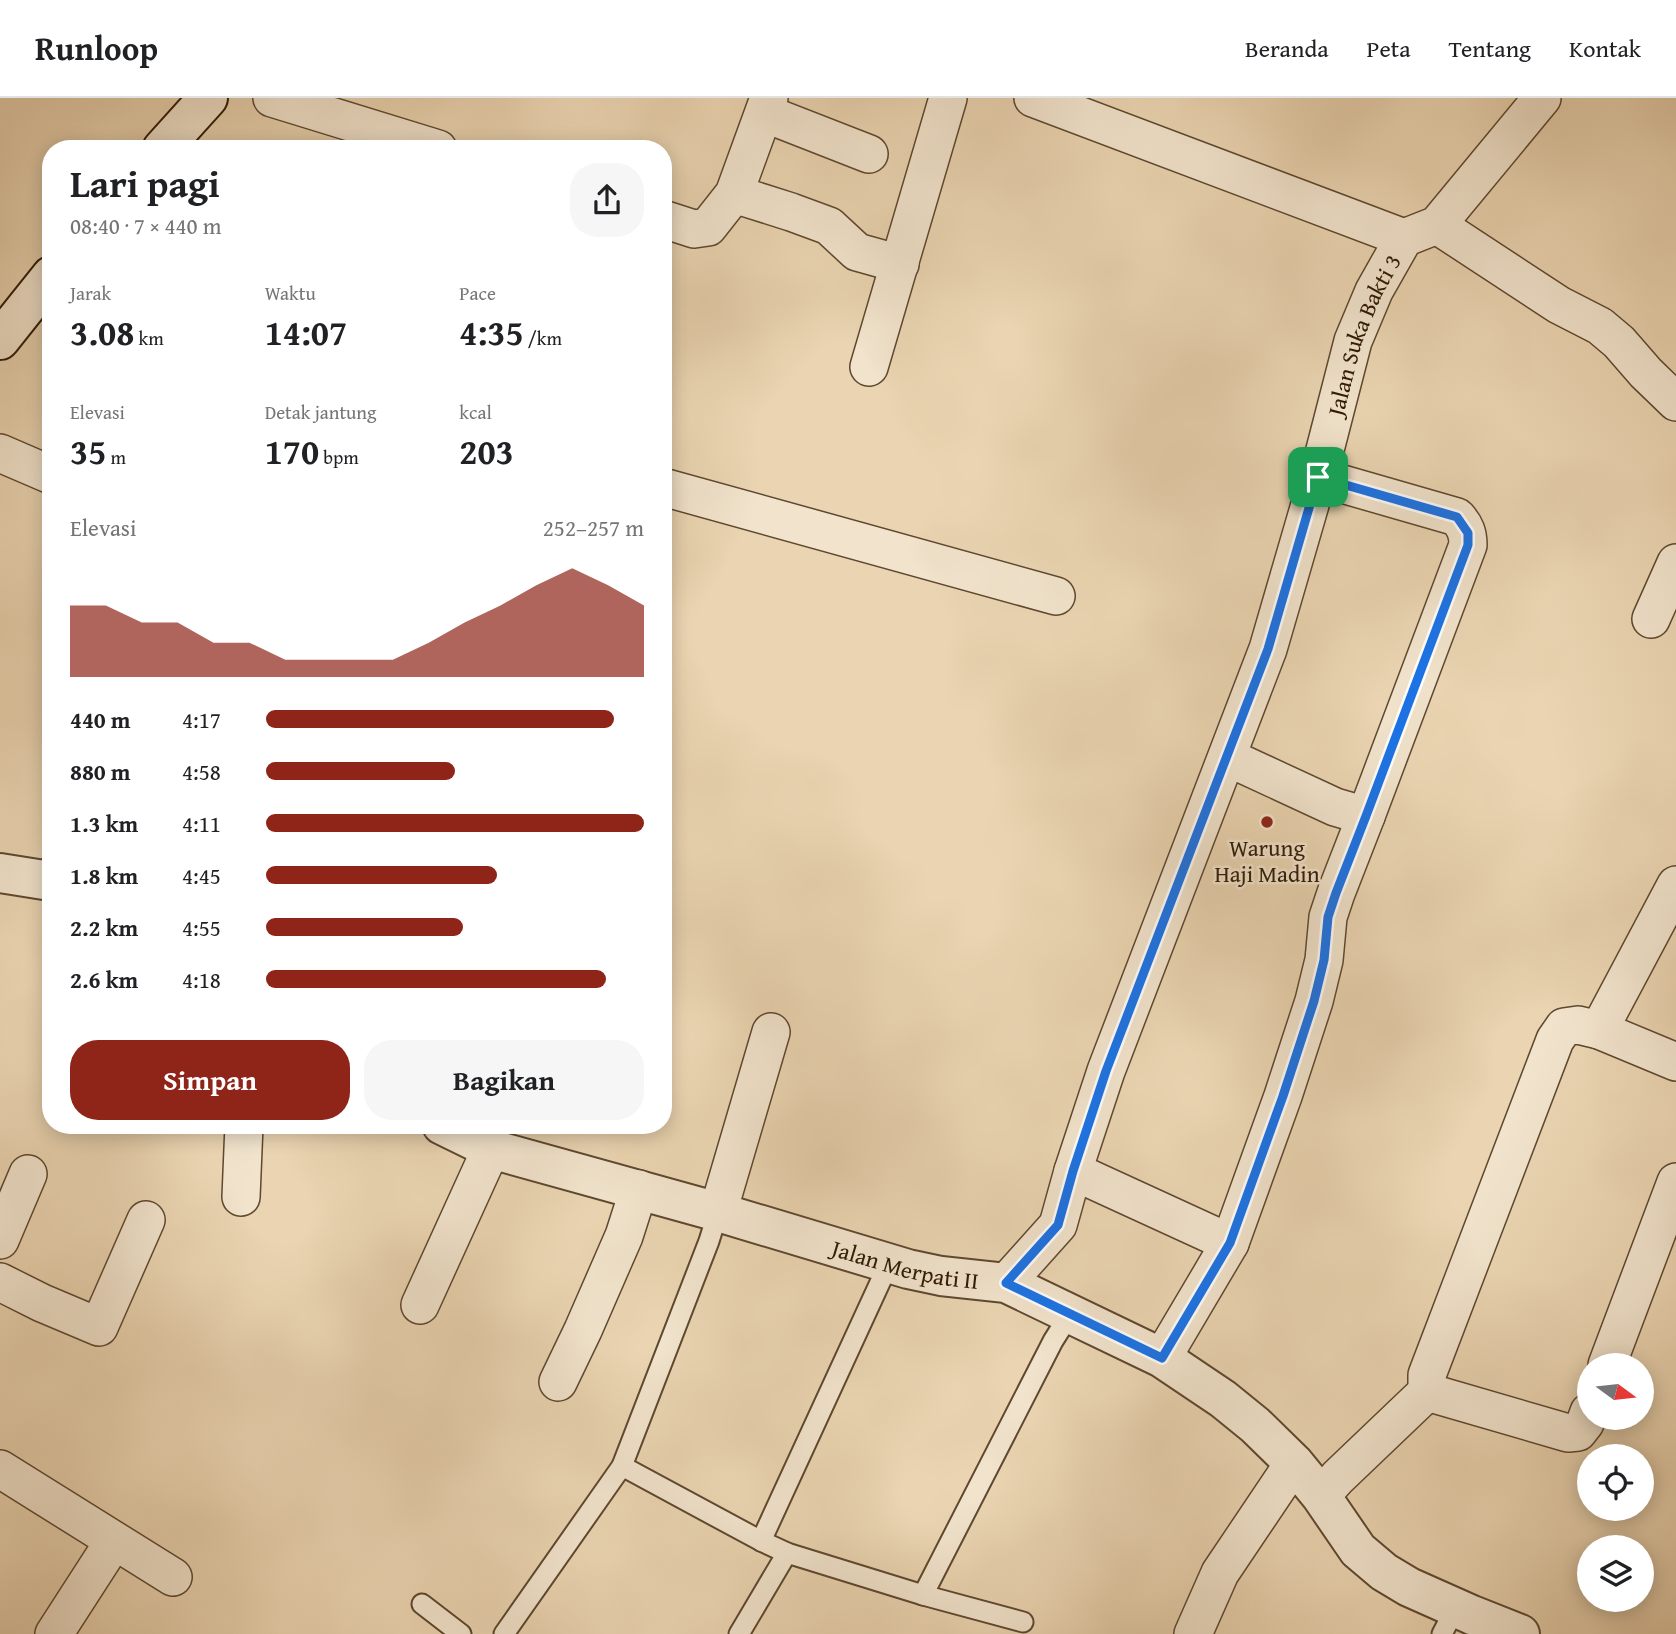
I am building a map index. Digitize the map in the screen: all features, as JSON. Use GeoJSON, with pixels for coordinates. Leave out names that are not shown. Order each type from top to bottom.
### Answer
{"type":"FeatureCollection","features":[{"type":"Feature","properties":{"kind":"street"},"geometry":{"type":"LineString","coordinates":[[170,140],[208,98]]}},
{"type":"Feature","properties":{"kind":"street"},"geometry":{"type":"LineString","coordinates":[[272,98],[409,140]]}},
{"type":"Feature","properties":{"kind":"street"},"geometry":{"type":"LineString","coordinates":[[869,367],[948,98]]}},
{"type":"Feature","properties":{"kind":"street"},"geometry":{"type":"LineString","coordinates":[[1033,98],[1420,232],[1600,326],[1619,342],[1676,402]]}},
{"type":"Feature","properties":{"kind":"street","name":"Jalan Suka Bakti 3"},"geometry":{"type":"LineString","coordinates":[[1006,1283],[1058,1225],[1106,1071],[1268,649],[1318,477],[1353,341],[1374,291],[1420,232],[1542,98]]}},
{"type":"Feature","properties":{"kind":"street"},"geometry":{"type":"LineString","coordinates":[[672,222],[694,229],[708,228],[734,194],[767,106],[869,154]]}},
{"type":"Feature","properties":{"kind":"street"},"geometry":{"type":"LineString","coordinates":[[734,194],[829,226],[857,252],[900,264]]}},
{"type":"Feature","properties":{"kind":"street"},"geometry":{"type":"LineString","coordinates":[[0,340],[42,287]]}},
{"type":"Feature","properties":{"kind":"street"},"geometry":{"type":"LineString","coordinates":[[0,453],[42,471]]}},
{"type":"Feature","properties":{"kind":"street"},"geometry":{"type":"LineString","coordinates":[[1162,1358],[1230,1243],[1314,1001],[1324,960],[1328,917],[1336,893],[1468,545],[1468,533],[1457,517],[1318,477]]}},
{"type":"Feature","properties":{"kind":"street"},"geometry":{"type":"LineString","coordinates":[[672,489],[1056,596]]}},
{"type":"Feature","properties":{"kind":"street"},"geometry":{"type":"LineString","coordinates":[[1651,619],[1676,563]]}},
{"type":"Feature","properties":{"kind":"street"},"geometry":{"type":"LineString","coordinates":[[1227,757],[1335,807],[1366,816]]}},
{"type":"Feature","properties":{"kind":"street"},"geometry":{"type":"LineString","coordinates":[[0,873],[42,880]]}},
{"type":"Feature","properties":{"kind":"street"},"geometry":{"type":"LineString","coordinates":[[1599,1030],[1676,885]]}},
{"type":"Feature","properties":{"kind":"street"},"geometry":{"type":"LineString","coordinates":[[1321,1496],[1427,1392],[1427,1375],[1555,1040],[1564,1027],[1578,1025],[1599,1030],[1676,1062]]}},
{"type":"Feature","properties":{"kind":"street"},"geometry":{"type":"LineString","coordinates":[[718,1212],[771,1032]]}},
{"type":"Feature","properties":{"kind":"street"},"geometry":{"type":"LineString","coordinates":[[241,1198],[244,1134]]}},
{"type":"Feature","properties":{"kind":"street","name":"Jalan Merpati II"},"geometry":{"type":"LineString","coordinates":[[460,1134],[491,1149],[639,1189],[888,1263],[941,1276],[1006,1283],[1162,1358],[1255,1425],[1294,1463],[1321,1496],[1358,1550],[1384,1572],[1458,1623],[1520,1634]]}},
{"type":"Feature","properties":{"kind":"street"},"geometry":{"type":"LineString","coordinates":[[420,1305],[491,1149]]}},
{"type":"Feature","properties":{"kind":"street"},"geometry":{"type":"LineString","coordinates":[[1073,1171],[1230,1243]]}},
{"type":"Feature","properties":{"kind":"street"},"geometry":{"type":"LineString","coordinates":[[0,1240],[29,1174]]}},
{"type":"Feature","properties":{"kind":"street"},"geometry":{"type":"LineString","coordinates":[[1612,1353],[1676,1182]]}},
{"type":"Feature","properties":{"kind":"street"},"geometry":{"type":"LineString","coordinates":[[558,1382],[624,1236],[639,1189]]}},
{"type":"Feature","properties":{"kind":"street"},"geometry":{"type":"LineString","coordinates":[[0,1282],[43,1303],[93,1339],[146,1220]]}},
{"type":"Feature","properties":{"kind":"street"},"geometry":{"type":"LineString","coordinates":[[1427,1392],[1568,1433],[1580,1430]]}},
{"type":"Feature","properties":{"kind":"street"},"geometry":{"type":"LineString","coordinates":[[1193,1634],[1220,1573],[1294,1463]]}},
{"type":"Feature","properties":{"kind":"street"},"geometry":{"type":"LineString","coordinates":[[0,1469],[173,1577]]}},
{"type":"Feature","properties":{"kind":"street"},"geometry":{"type":"LineString","coordinates":[[54,1634],[114,1541]]}},
{"type":"Feature","properties":{"kind":"lane"},"geometry":{"type":"LineString","coordinates":[[504,1634],[622,1466],[718,1212]]}},
{"type":"Feature","properties":{"kind":"lane"},"geometry":{"type":"LineString","coordinates":[[761,1541],[888,1263]]}},
{"type":"Feature","properties":{"kind":"lane"},"geometry":{"type":"LineString","coordinates":[[923,1595],[1053,1341],[1070,1314]]}},
{"type":"Feature","properties":{"kind":"lane"},"geometry":{"type":"LineString","coordinates":[[622,1466],[787,1553],[923,1595],[1023,1622]]}},
{"type":"Feature","properties":{"kind":"lane"},"geometry":{"type":"LineString","coordinates":[[739,1634],[787,1553]]}},
{"type":"Feature","properties":{"kind":"lane"},"geometry":{"type":"LineString","coordinates":[[422,1604],[461,1634]]}},
{"type":"Feature","properties":{"kind":"place","name":"Warung Haji Madin"},"geometry":{"type":"Point","coordinates":[1267,822]}},
{"type":"Feature","properties":{"kind":"route"},"geometry":{"type":"LineString","coordinates":[[1318,477],[1457,517],[1468,533],[1468,545],[1343,872],[1328,917],[1324,960],[1314,1001],[1230,1243],[1162,1358],[1006,1283],[1058,1225],[1106,1071],[1268,649],[1318,477]]}}]}
